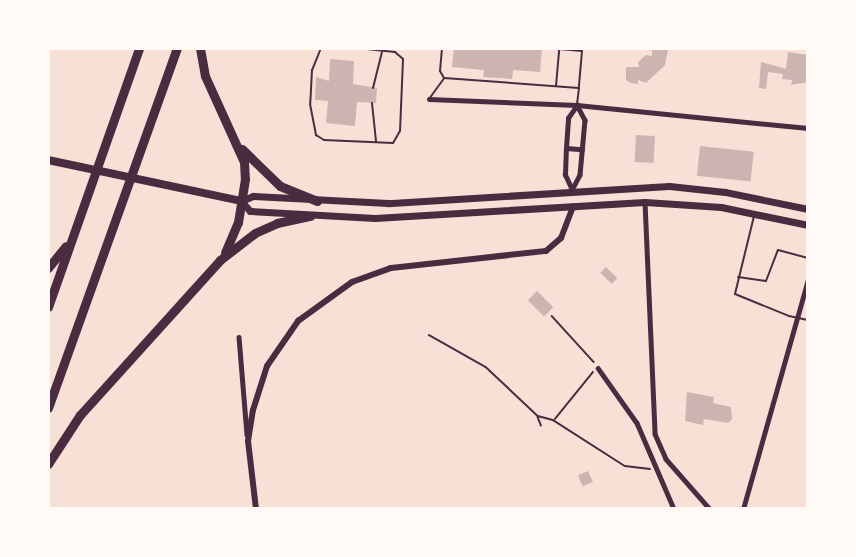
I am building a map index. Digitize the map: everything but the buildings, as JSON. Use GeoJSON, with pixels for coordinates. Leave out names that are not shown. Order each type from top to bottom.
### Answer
{"type":"FeatureCollection","features":[{"type":"Feature","properties":{"kind":"highway"},"geometry":{"type":"LineString","coordinates":[[48,307],[139,48]]}},
{"type":"Feature","properties":{"kind":"highway"},"geometry":{"type":"LineString","coordinates":[[48,408],[177,48]]}},
{"type":"Feature","properties":{"kind":"highway"},"geometry":{"type":"LineString","coordinates":[[200,48],[205,76],[238,144],[245,179],[232,240],[220,260]]}},
{"type":"Feature","properties":{"kind":"highway"},"geometry":{"type":"LineString","coordinates":[[238,144],[272,180],[317,201]]}},
{"type":"Feature","properties":{"kind":"highway"},"geometry":{"type":"LineString","coordinates":[[48,464],[80,415],[220,260],[255,232],[277,223],[310,216]]}},
{"type":"Feature","properties":{"kind":"highway"},"geometry":{"type":"LineString","coordinates":[[48,268],[73,236]]}},
{"type":"Feature","properties":{"kind":"main road"},"geometry":{"type":"LineString","coordinates":[[48,160],[241,201],[253,196],[388,203],[572,190],[692,188],[808,209]]}},
{"type":"Feature","properties":{"kind":"main road"},"geometry":{"type":"LineString","coordinates":[[572,190],[573,206]]}},
{"type":"Feature","properties":{"kind":"main road"},"geometry":{"type":"LineString","coordinates":[[241,201],[250,211],[310,216],[402,217],[645,202],[755,213],[808,225]]}},
{"type":"Feature","properties":{"kind":"street"},"geometry":{"type":"LineString","coordinates":[[429,99],[577,105],[808,129]]}},
{"type":"Feature","properties":{"kind":"street"},"geometry":{"type":"LineString","coordinates":[[572,190],[565,174],[566,148],[568,118],[577,105]]}},
{"type":"Feature","properties":{"kind":"street"},"geometry":{"type":"LineString","coordinates":[[572,190],[580,175],[585,120],[577,105]]}},
{"type":"Feature","properties":{"kind":"street"},"geometry":{"type":"LineString","coordinates":[[566,148],[582,149]]}},
{"type":"Feature","properties":{"kind":"street"},"geometry":{"type":"LineString","coordinates":[[645,202],[655,434],[666,459],[710,509]]}},
{"type":"Feature","properties":{"kind":"street"},"geometry":{"type":"LineString","coordinates":[[248,441],[253,410],[267,366],[285,336],[312,309],[352,282],[391,268],[546,251],[561,238],[573,206]]}},
{"type":"Feature","properties":{"kind":"street"},"geometry":{"type":"LineString","coordinates":[[743,509],[808,280]]}},
{"type":"Feature","properties":{"kind":"street"},"geometry":{"type":"LineString","coordinates":[[239,337],[256,509]]}},
{"type":"Feature","properties":{"kind":"street"},"geometry":{"type":"LineString","coordinates":[[598,368],[637,423],[674,509]]}},
{"type":"Feature","properties":{"kind":"lane"},"geometry":{"type":"LineString","coordinates":[[321,48],[312,69],[312,129],[324,140],[396,142],[403,97],[403,59],[399,53],[357,48]]}},
{"type":"Feature","properties":{"kind":"lane"},"geometry":{"type":"LineString","coordinates":[[442,48],[440,71],[444,78]]}},
{"type":"Feature","properties":{"kind":"lane"},"geometry":{"type":"LineString","coordinates":[[556,86],[559,49],[582,51],[577,105]]}},
{"type":"Feature","properties":{"kind":"lane"},"geometry":{"type":"LineString","coordinates":[[373,88],[381,51]]}},
{"type":"Feature","properties":{"kind":"lane"},"geometry":{"type":"LineString","coordinates":[[444,78],[579,88]]}},
{"type":"Feature","properties":{"kind":"lane"},"geometry":{"type":"LineString","coordinates":[[429,99],[444,78]]}},
{"type":"Feature","properties":{"kind":"lane"},"geometry":{"type":"LineString","coordinates":[[372,103],[376,142]]}},
{"type":"Feature","properties":{"kind":"lane"},"geometry":{"type":"LineString","coordinates":[[755,213],[738,277],[737,297],[808,320]]}},
{"type":"Feature","properties":{"kind":"lane"},"geometry":{"type":"LineString","coordinates":[[738,277],[766,281],[778,250],[808,258]]}},
{"type":"Feature","properties":{"kind":"path"},"geometry":{"type":"LineString","coordinates":[[552,316],[598,368],[553,420]]}},
{"type":"Feature","properties":{"kind":"path"},"geometry":{"type":"LineString","coordinates":[[429,335],[486,368],[538,416],[553,420],[624,466],[657,469]]}},
{"type":"Feature","properties":{"kind":"path"},"geometry":{"type":"LineString","coordinates":[[538,416],[541,425]]}}]}
